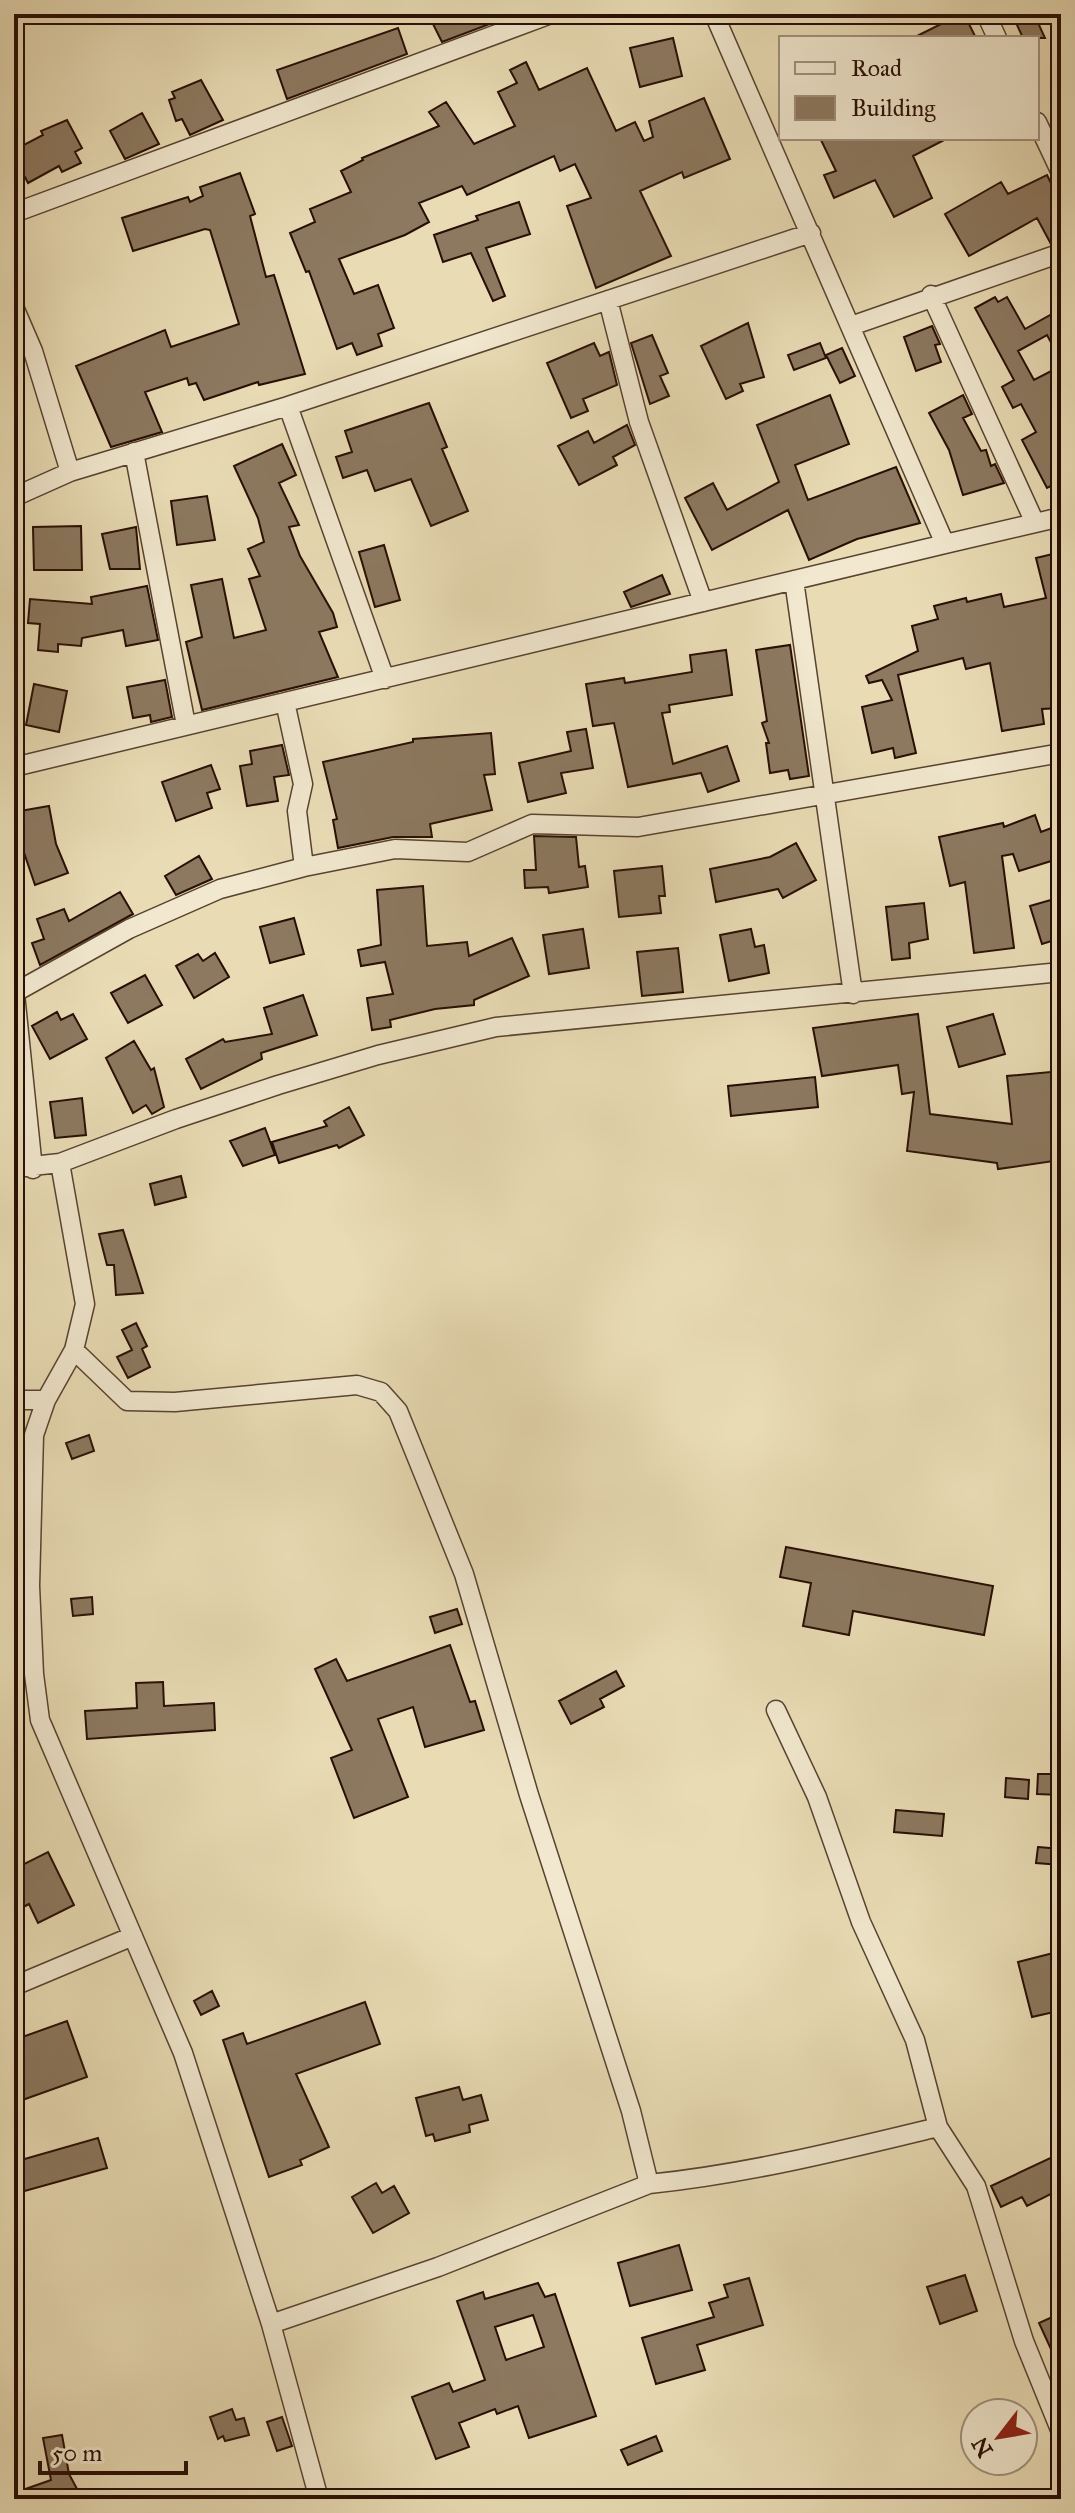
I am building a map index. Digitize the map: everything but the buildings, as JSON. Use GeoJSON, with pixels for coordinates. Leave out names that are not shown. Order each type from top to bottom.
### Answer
{"type":"FeatureCollection","features":[{"type":"Feature","properties":{"kind":"street"},"geometry":{"type":"LineString","coordinates":[[14,213],[551,14]]}},
{"type":"Feature","properties":{"kind":"street"},"geometry":{"type":"LineString","coordinates":[[714,14],[945,544]]}},
{"type":"Feature","properties":{"kind":"street"},"geometry":{"type":"LineString","coordinates":[[986,14],[996,36]]}},
{"type":"Feature","properties":{"kind":"street"},"geometry":{"type":"LineString","coordinates":[[1039,126],[1061,173]]}},
{"type":"Feature","properties":{"kind":"street"},"geometry":{"type":"LineString","coordinates":[[14,497],[70,472],[288,406],[811,233]]}},
{"type":"Feature","properties":{"kind":"street"},"geometry":{"type":"LineString","coordinates":[[851,326],[931,295],[1061,253]]}},
{"type":"Feature","properties":{"kind":"street"},"geometry":{"type":"LineString","coordinates":[[931,295],[1035,523]]}},
{"type":"Feature","properties":{"kind":"street"},"geometry":{"type":"LineString","coordinates":[[608,300],[639,422],[703,602]]}},
{"type":"Feature","properties":{"kind":"street"},"geometry":{"type":"LineString","coordinates":[[14,307],[24,351],[70,472]]}},
{"type":"Feature","properties":{"kind":"street"},"geometry":{"type":"LineString","coordinates":[[288,406],[385,679]]}},
{"type":"Feature","properties":{"kind":"street"},"geometry":{"type":"LineString","coordinates":[[134,452],[186,725]]}},
{"type":"Feature","properties":{"kind":"street"},"geometry":{"type":"LineString","coordinates":[[14,767],[1061,517]]}},
{"type":"Feature","properties":{"kind":"street"},"geometry":{"type":"LineString","coordinates":[[794,580],[853,994]]}},
{"type":"Feature","properties":{"kind":"street"},"geometry":{"type":"LineString","coordinates":[[285,702],[303,784],[297,811],[304,867]]}},
{"type":"Feature","properties":{"kind":"street"},"geometry":{"type":"LineString","coordinates":[[14,993],[129,929],[220,889],[304,867],[395,849],[468,852],[532,824],[638,827],[1061,753]]}},
{"type":"Feature","properties":{"kind":"street"},"geometry":{"type":"LineString","coordinates":[[14,1168],[33,1169],[60,1163],[278,1085],[378,1055],[496,1027],[1061,972]]}},
{"type":"Feature","properties":{"kind":"street"},"geometry":{"type":"LineString","coordinates":[[14,984],[33,1169]]}},
{"type":"Feature","properties":{"kind":"street"},"geometry":{"type":"LineString","coordinates":[[60,1163],[85,1304],[74,1350],[46,1400],[34,1435],[30,1571],[34,1674],[40,1720],[183,2053],[271,2324],[319,2499]]}},
{"type":"Feature","properties":{"kind":"street"},"geometry":{"type":"LineString","coordinates":[[74,1350],[127,1401],[175,1402],[357,1385],[381,1392],[398,1411],[464,1574],[529,1795],[631,2111],[649,2184]]}},
{"type":"Feature","properties":{"kind":"street"},"geometry":{"type":"LineString","coordinates":[[14,1400],[46,1400]]}},
{"type":"Feature","properties":{"kind":"street"},"geometry":{"type":"LineString","coordinates":[[776,1710],[817,1797],[861,1922],[915,2040],[938,2127],[976,2186],[1024,2341],[1061,2432]]}},
{"type":"Feature","properties":{"kind":"street"},"geometry":{"type":"LineString","coordinates":[[14,1986],[133,1936]]}},
{"type":"Feature","properties":{"kind":"street"},"geometry":{"type":"LineString","coordinates":[[271,2324],[438,2267],[649,2184],[696,2179],[787,2162],[938,2127]]}}]}
